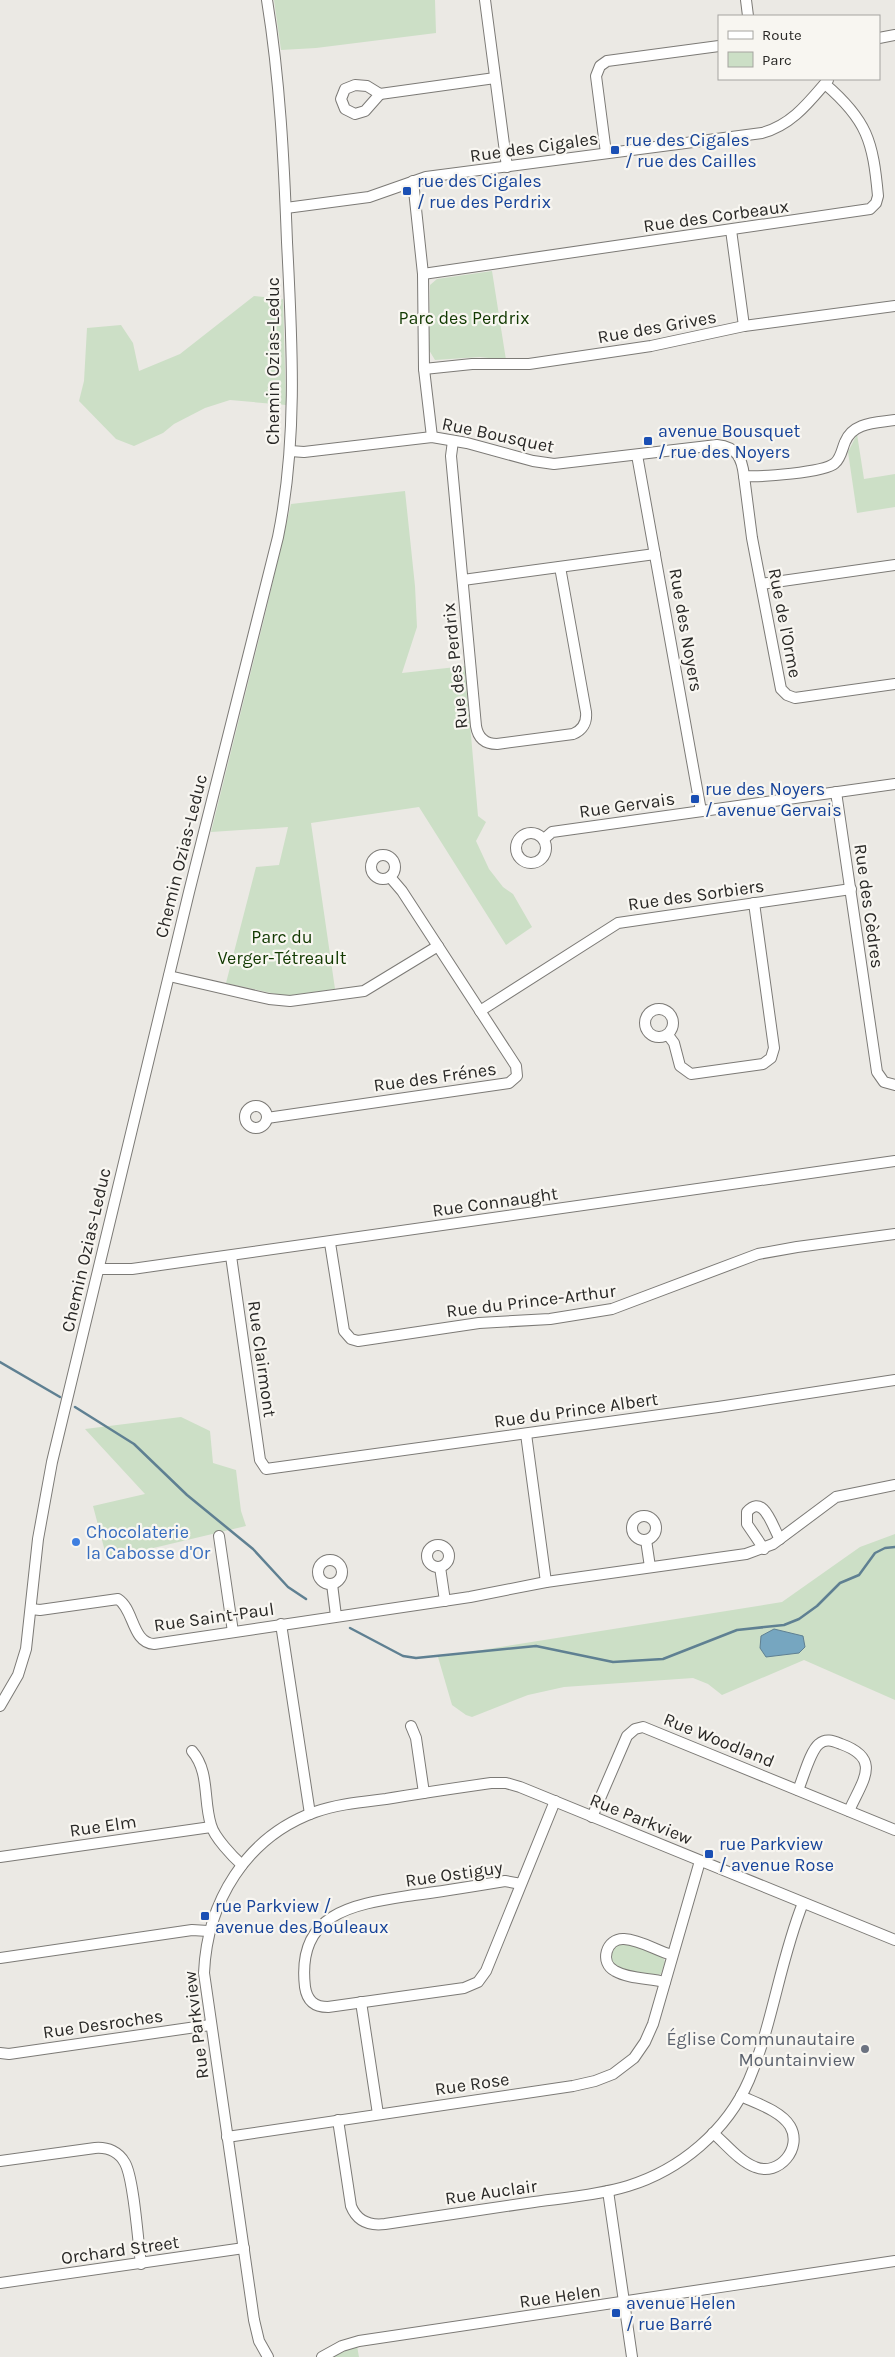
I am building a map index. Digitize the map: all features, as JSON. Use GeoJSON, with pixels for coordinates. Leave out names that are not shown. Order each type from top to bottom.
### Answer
{"type":"FeatureCollection","features":[{"type":"Feature","properties":{"kind":"street","name":"Chemin Ozias-Leduc"},"geometry":{"type":"LineString","coordinates":[[0,1706],[22,1663],[31,1609],[42,1514],[169,976],[278,537],[290,451],[293,367],[279,99],[267,0]]}},
{"type":"Feature","properties":{"kind":"street"},"geometry":{"type":"LineString","coordinates":[[485,0],[507,167]]}},
{"type":"Feature","properties":{"kind":"street"},"geometry":{"type":"LineString","coordinates":[[746,0],[748,15]]}},
{"type":"Feature","properties":{"kind":"street"},"geometry":{"type":"LineString","coordinates":[[880,38],[895,35]]}},
{"type":"Feature","properties":{"kind":"street"},"geometry":{"type":"LineString","coordinates":[[606,153],[596,79],[600,66],[607,61],[718,46]]}},
{"type":"Feature","properties":{"kind":"street"},"geometry":{"type":"LineString","coordinates":[[380,94],[495,78]]}},
{"type":"Feature","properties":{"kind":"street","name":"Rue des Cigales"},"geometry":{"type":"LineString","coordinates":[[286,208],[369,197],[412,181],[768,131],[793,118],[827,81]]}},
{"type":"Feature","properties":{"kind":"street","name":"Rue des Corbeaux"},"geometry":{"type":"LineString","coordinates":[[423,274],[870,209],[876,203],[878,196],[872,152],[865,128],[852,109],[827,81]]}},
{"type":"Feature","properties":{"kind":"street"},"geometry":{"type":"LineString","coordinates":[[412,181],[423,274],[424,369],[432,437]]}},
{"type":"Feature","properties":{"kind":"street"},"geometry":{"type":"LineString","coordinates":[[731,230],[744,326]]}},
{"type":"Feature","properties":{"kind":"street","name":"Rue des Grives"},"geometry":{"type":"LineString","coordinates":[[424,369],[472,364],[529,364],[637,348],[744,326],[895,306]]}},
{"type":"Feature","properties":{"kind":"street"},"geometry":{"type":"LineString","coordinates":[[744,476],[757,477],[828,467],[838,460],[847,437],[856,428],[895,420]]}},
{"type":"Feature","properties":{"kind":"street","name":"Rue Bousquet"},"geometry":{"type":"LineString","coordinates":[[290,451],[304,452],[432,437],[453,440],[547,464],[637,455],[709,445],[726,446],[739,455],[744,476]]}},
{"type":"Feature","properties":{"kind":"street","name":"Rue des Perdrix"},"geometry":{"type":"LineString","coordinates":[[453,440],[451,456],[477,731],[483,741],[497,744],[573,734],[581,729],[586,722],[586,712],[560,567]]}},
{"type":"Feature","properties":{"kind":"street","name":"Rue des Noyers"},"geometry":{"type":"LineString","coordinates":[[637,455],[701,811]]}},
{"type":"Feature","properties":{"kind":"street","name":"Rue de l'Orme"},"geometry":{"type":"LineString","coordinates":[[744,476],[779,684],[785,694],[795,698],[895,684]]}},
{"type":"Feature","properties":{"kind":"street"},"geometry":{"type":"LineString","coordinates":[[463,580],[655,554]]}},
{"type":"Feature","properties":{"kind":"street"},"geometry":{"type":"LineString","coordinates":[[761,584],[895,565]]}},
{"type":"Feature","properties":{"kind":"street","name":"Rue Gervais"},"geometry":{"type":"LineString","coordinates":[[544,839],[552,832],[895,784]]}},
{"type":"Feature","properties":{"kind":"street","name":"Rue des Cèdres"},"geometry":{"type":"LineString","coordinates":[[836,792],[876,1072],[884,1082],[895,1085]]}},
{"type":"Feature","properties":{"kind":"street","name":"Rue des Frénes"},"geometry":{"type":"LineString","coordinates":[[267,1118],[513,1081],[518,1074],[517,1068],[438,946],[402,891],[390,877]]}},
{"type":"Feature","properties":{"kind":"street","name":"Rue des Sorbiers"},"geometry":{"type":"LineString","coordinates":[[480,1011],[618,923],[851,889]]}},
{"type":"Feature","properties":{"kind":"street"},"geometry":{"type":"LineString","coordinates":[[668,1035],[674,1043],[680,1066],[691,1074],[763,1064],[771,1058],[774,1048],[754,903]]}},
{"type":"Feature","properties":{"kind":"street"},"geometry":{"type":"LineString","coordinates":[[169,976],[269,1000],[290,1001],[368,989],[438,946]]}},
{"type":"Feature","properties":{"kind":"street","name":"Rue Connaught"},"geometry":{"type":"LineString","coordinates":[[99,1269],[125,1270],[231,1256],[895,1161]]}},
{"type":"Feature","properties":{"kind":"street","name":"Rue du Prince-Arthur"},"geometry":{"type":"LineString","coordinates":[[330,1242],[344,1331],[351,1339],[358,1341],[479,1323],[541,1320],[604,1311],[647,1298],[758,1254],[895,1234]]}},
{"type":"Feature","properties":{"kind":"street","name":"Rue Clairmont"},"geometry":{"type":"LineString","coordinates":[[231,1256],[262,1467]]}},
{"type":"Feature","properties":{"kind":"street","name":"Rue du Prince Albert"},"geometry":{"type":"LineString","coordinates":[[262,1467],[269,1469],[526,1434],[895,1380]]}},
{"type":"Feature","properties":{"kind":"street"},"geometry":{"type":"LineString","coordinates":[[526,1434],[546,1582]]}},
{"type":"Feature","properties":{"kind":"street","name":"Rue Saint-Paul"},"geometry":{"type":"LineString","coordinates":[[31,1609],[40,1610],[118,1599],[124,1604],[142,1639],[150,1644],[445,1601],[546,1582],[734,1556],[764,1549],[836,1497],[895,1485]]}},
{"type":"Feature","properties":{"kind":"street"},"geometry":{"type":"LineString","coordinates":[[764,1549],[746,1522],[747,1512],[752,1507],[759,1506],[766,1510],[774,1531],[780,1539]]}},
{"type":"Feature","properties":{"kind":"street"},"geometry":{"type":"LineString","coordinates":[[220,1536],[233,1632]]}},
{"type":"Feature","properties":{"kind":"street"},"geometry":{"type":"LineString","coordinates":[[646,1540],[650,1568]]}},
{"type":"Feature","properties":{"kind":"street"},"geometry":{"type":"LineString","coordinates":[[440,1567],[445,1601]]}},
{"type":"Feature","properties":{"kind":"street"},"geometry":{"type":"LineString","coordinates":[[332,1584],[336,1616]]}},
{"type":"Feature","properties":{"kind":"street"},"geometry":{"type":"LineString","coordinates":[[281,1624],[310,1814]]}},
{"type":"Feature","properties":{"kind":"street"},"geometry":{"type":"LineString","coordinates":[[410,1726],[416,1738],[424,1793]]}},
{"type":"Feature","properties":{"kind":"street","name":"Rue Woodland"},"geometry":{"type":"LineString","coordinates":[[592,1816],[627,1736],[633,1730],[640,1727],[649,1728],[895,1830]]}},
{"type":"Feature","properties":{"kind":"street"},"geometry":{"type":"LineString","coordinates":[[798,1790],[815,1750],[820,1743],[830,1741],[850,1747],[864,1757],[867,1766],[849,1811]]}},
{"type":"Feature","properties":{"kind":"street"},"geometry":{"type":"LineString","coordinates":[[192,1751],[202,1768],[211,1827],[242,1865]]}},
{"type":"Feature","properties":{"kind":"street","name":"Rue Parkview"},"geometry":{"type":"LineString","coordinates":[[268,2357],[259,2341],[255,2326],[204,1973],[208,1931],[219,1902],[242,1865],[271,1836],[310,1814],[349,1804],[501,1783],[515,1785],[895,1940]]}},
{"type":"Feature","properties":{"kind":"street","name":"Rue Ostiguy"},"geometry":{"type":"LineString","coordinates":[[521,1884],[508,1881],[374,1902],[350,1907],[330,1917],[318,1929],[308,1949],[304,1971],[307,1996],[313,2003],[322,2007],[464,1988],[478,1982],[486,1971],[555,1801]]}},
{"type":"Feature","properties":{"kind":"street","name":"Rue Elm"},"geometry":{"type":"LineString","coordinates":[[0,1857],[211,1827]]}},
{"type":"Feature","properties":{"kind":"street","name":"Rue Rose"},"geometry":{"type":"LineString","coordinates":[[227,2137],[573,2086],[608,2077],[629,2062],[645,2042],[665,1982],[700,1861]]}},
{"type":"Feature","properties":{"kind":"street","name":"Rue Auclair"},"geometry":{"type":"LineString","coordinates":[[338,2120],[351,2206],[358,2218],[370,2224],[385,2224],[608,2191],[638,2183],[668,2169],[691,2153],[713,2133],[741,2096],[755,2063],[803,1903]]}},
{"type":"Feature","properties":{"kind":"street"},"geometry":{"type":"LineString","coordinates":[[0,1958],[192,1930],[208,1931]]}},
{"type":"Feature","properties":{"kind":"street"},"geometry":{"type":"LineString","coordinates":[[665,1982],[615,1971],[607,1963],[606,1952],[612,1943],[623,1939],[672,1955]]}},
{"type":"Feature","properties":{"kind":"street"},"geometry":{"type":"LineString","coordinates":[[361,2002],[378,2114]]}},
{"type":"Feature","properties":{"kind":"street","name":"Rue Desroches"},"geometry":{"type":"LineString","coordinates":[[0,2053],[9,2054],[210,2025]]}},
{"type":"Feature","properties":{"kind":"street"},"geometry":{"type":"LineString","coordinates":[[713,2133],[742,2158],[757,2168],[776,2167],[790,2153],[794,2137],[788,2123],[779,2115],[741,2096]]}},
{"type":"Feature","properties":{"kind":"street"},"geometry":{"type":"LineString","coordinates":[[0,2161],[95,2148],[107,2148],[117,2154],[124,2162],[128,2173],[141,2264]]}},
{"type":"Feature","properties":{"kind":"street"},"geometry":{"type":"LineString","coordinates":[[608,2191],[632,2357]]}},
{"type":"Feature","properties":{"kind":"street","name":"Orchard Street"},"geometry":{"type":"LineString","coordinates":[[0,2283],[244,2248]]}},
{"type":"Feature","properties":{"kind":"street","name":"Rue Helen"},"geometry":{"type":"LineString","coordinates":[[322,2357],[337,2348],[353,2342],[895,2261]]}},
{"type":"Feature","properties":{"kind":"green space"},"geometry":{"type":"Polygon","coordinates":[[[274,0],[435,0],[436,33],[316,48],[281,50],[274,0]]]}},
{"type":"Feature","properties":{"kind":"green space","name":"Parc des Perdrix"},"geometry":{"type":"Polygon","coordinates":[[[492,271],[506,360],[480,357],[435,360],[429,350],[430,285],[437,279],[492,271]]]}},
{"type":"Feature","properties":{"kind":"green space"},"geometry":{"type":"Polygon","coordinates":[[[254,296],[283,299],[286,405],[230,400],[205,408],[174,424],[163,433],[134,446],[116,439],[79,401],[84,381],[87,328],[121,325],[133,343],[139,371],[180,354],[254,296]]]}},
{"type":"Feature","properties":{"kind":"green space"},"geometry":{"type":"Polygon","coordinates":[[[857,434],[864,479],[895,474],[895,507],[857,513],[848,452],[857,434]]]}},
{"type":"Feature","properties":{"kind":"green space","name":"Parc du Verger-Tétreault"},"geometry":{"type":"Polygon","coordinates":[[[405,491],[415,586],[417,627],[402,673],[465,666],[478,816],[486,822],[476,841],[489,869],[503,887],[513,894],[532,927],[506,945],[419,807],[311,823],[335,989],[285,996],[226,983],[256,867],[279,865],[288,827],[211,832],[291,504],[405,491]]]}},
{"type":"Feature","properties":{"kind":"green space"},"geometry":{"type":"Polygon","coordinates":[[[181,1417],[210,1431],[213,1463],[236,1470],[241,1511],[246,1526],[107,1559],[93,1506],[145,1494],[85,1429],[181,1417]]]}},
{"type":"Feature","properties":{"kind":"green space"},"geometry":{"type":"Polygon","coordinates":[[[895,1534],[895,1700],[804,1660],[722,1695],[708,1684],[693,1678],[564,1687],[528,1695],[472,1717],[452,1705],[438,1657],[782,1602],[860,1547],[895,1534]]]}},
{"type":"Feature","properties":{"kind":"green space"},"geometry":{"type":"Polygon","coordinates":[[[620,1943],[634,1945],[663,1957],[665,1962],[661,1974],[637,1973],[614,1966],[608,1954],[620,1943]]]}},
{"type":"Feature","properties":{"kind":"green space"},"geometry":{"type":"Polygon","coordinates":[[[357,2346],[359,2357],[331,2357],[357,2346]]]}},
{"type":"Feature","properties":{"kind":"water"},"geometry":{"type":"Polygon","coordinates":[[[774,1629],[803,1636],[805,1647],[799,1653],[766,1657],[760,1648],[761,1636],[774,1629]]]}},
{"type":"Feature","properties":{"kind":"waterway"},"geometry":{"type":"LineString","coordinates":[[0,1362],[60,1397]]}},
{"type":"Feature","properties":{"kind":"waterway"},"geometry":{"type":"LineString","coordinates":[[75,1407],[134,1444],[187,1495],[253,1549],[288,1587],[306,1599]]}},
{"type":"Feature","properties":{"kind":"waterway"},"geometry":{"type":"LineString","coordinates":[[350,1628],[403,1656],[416,1658],[536,1646],[613,1662],[663,1659],[737,1630],[784,1625],[799,1619],[817,1606],[840,1583],[859,1575],[875,1553],[885,1548],[895,1547]]}},
{"type":"Feature","properties":{"kind":"place","name":"rue des Cigales / rue des Cailles"},"geometry":{"type":"Point","coordinates":[615,150]}},
{"type":"Feature","properties":{"kind":"place","name":"rue des Cigales / rue des Perdrix"},"geometry":{"type":"Point","coordinates":[407,191]}},
{"type":"Feature","properties":{"kind":"place","name":"avenue Bousquet / rue des Noyers"},"geometry":{"type":"Point","coordinates":[648,441]}},
{"type":"Feature","properties":{"kind":"place","name":"rue des Noyers / avenue Gervais"},"geometry":{"type":"Point","coordinates":[695,799]}},
{"type":"Feature","properties":{"kind":"place","name":"Chocolaterie la Cabosse d'Or"},"geometry":{"type":"Point","coordinates":[76,1542]}},
{"type":"Feature","properties":{"kind":"place","name":"rue Parkview / avenue Rose"},"geometry":{"type":"Point","coordinates":[709,1854]}},
{"type":"Feature","properties":{"kind":"place","name":"rue Parkview / avenue des Bouleaux"},"geometry":{"type":"Point","coordinates":[205,1916]}},
{"type":"Feature","properties":{"kind":"place","name":"Église Communautaire Mountainview"},"geometry":{"type":"Point","coordinates":[865,2049]}},
{"type":"Feature","properties":{"kind":"place","name":"avenue Helen / rue Barré"},"geometry":{"type":"Point","coordinates":[616,2313]}}]}
